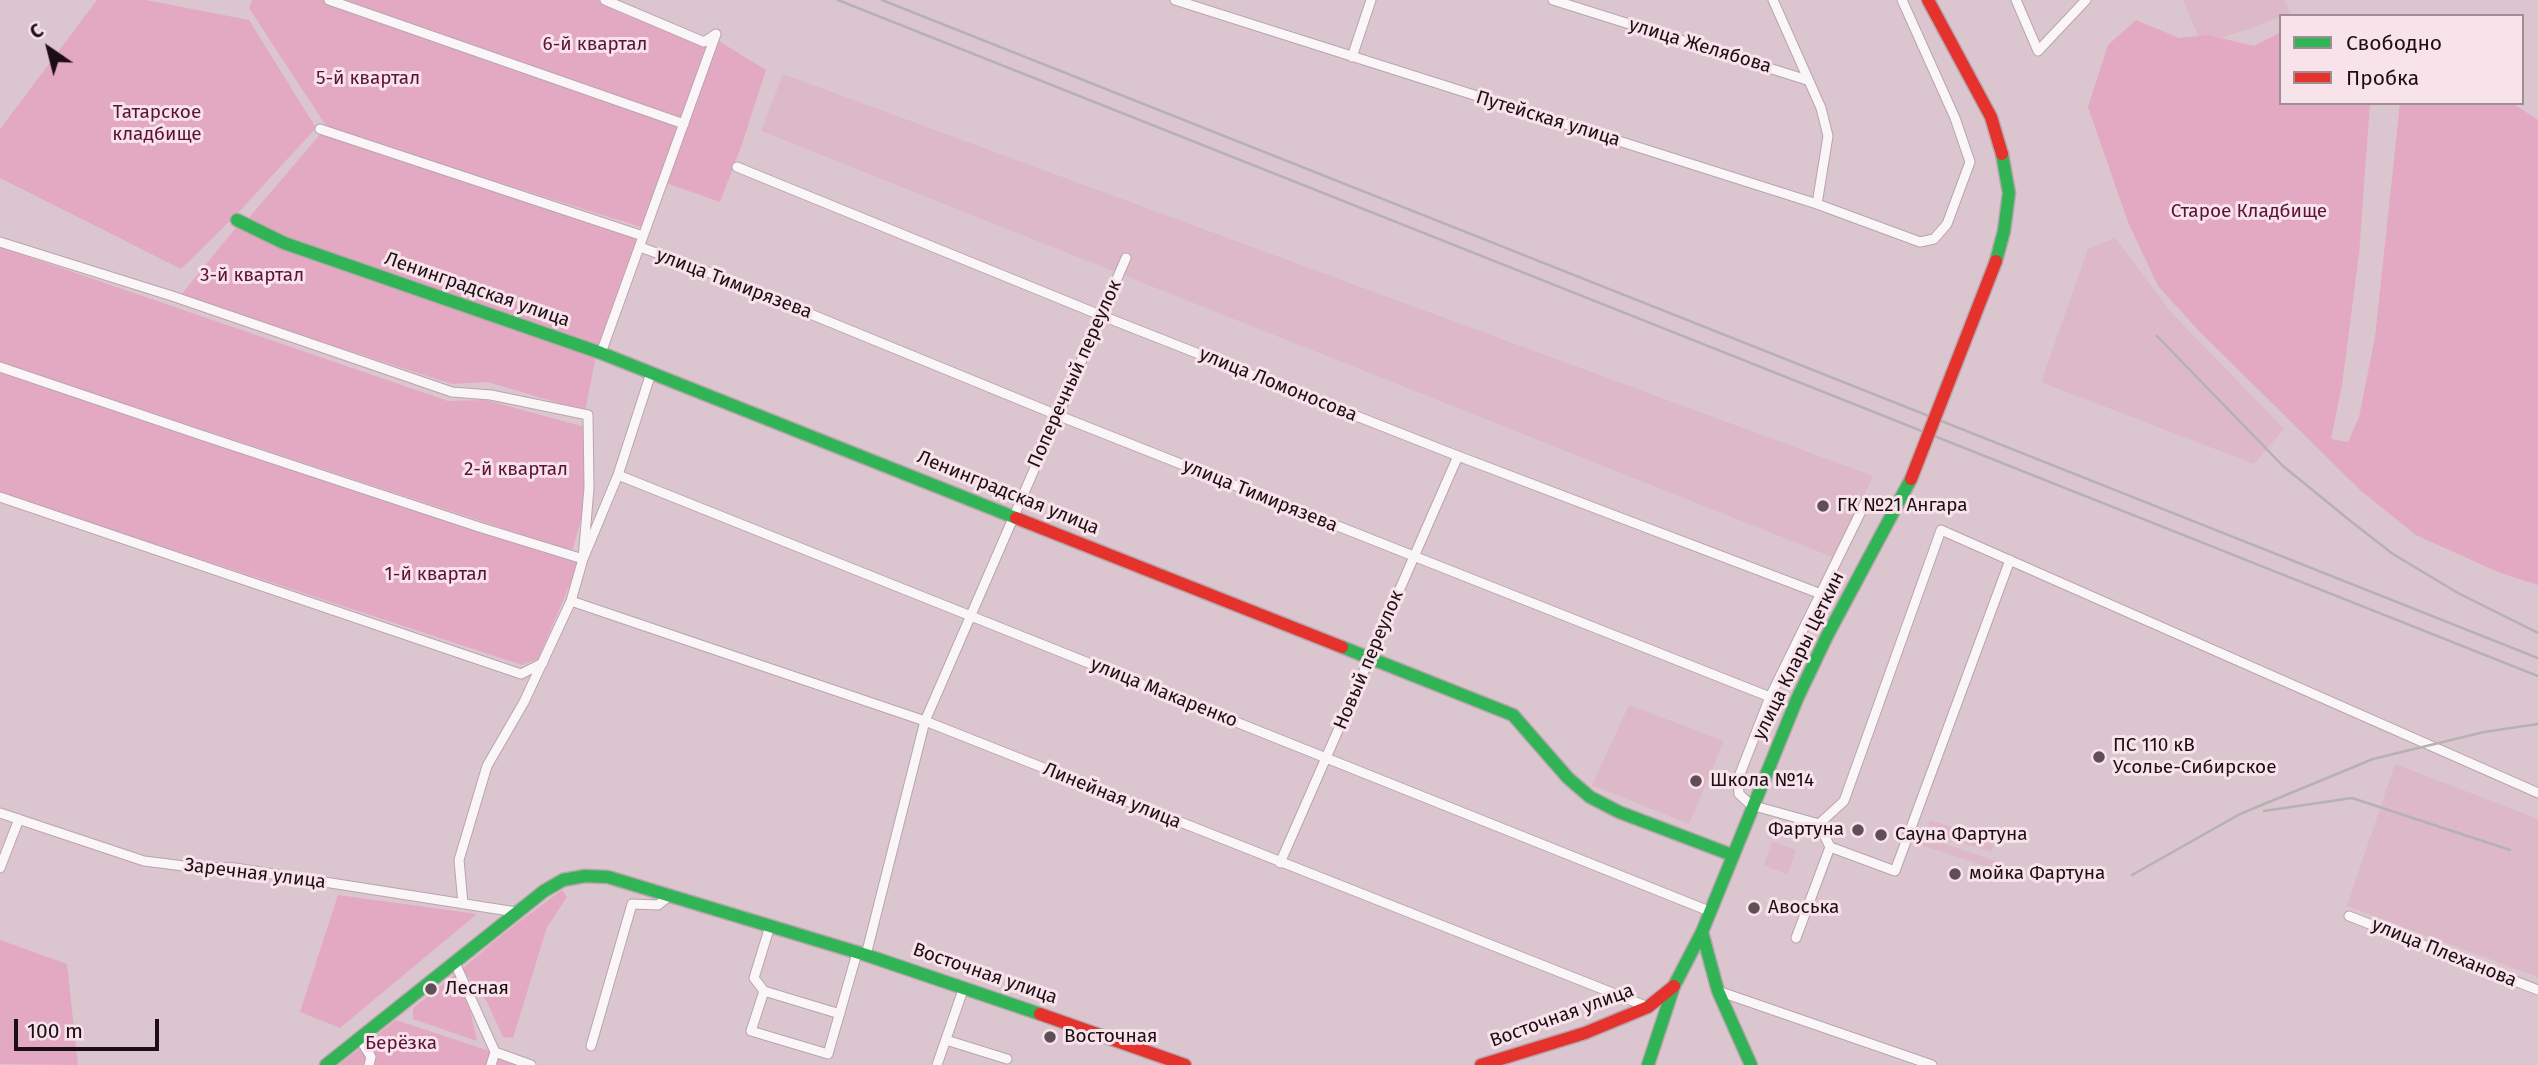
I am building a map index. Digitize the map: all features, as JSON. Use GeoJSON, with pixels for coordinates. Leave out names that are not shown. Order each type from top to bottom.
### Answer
{"type":"FeatureCollection","features":[{"type":"Feature","properties":{"kind":"street"},"geometry":{"type":"LineString","coordinates":[[329,0],[684,124]]}},
{"type":"Feature","properties":{"kind":"street"},"geometry":{"type":"LineString","coordinates":[[601,353],[716,34],[704,42],[605,0]]}},
{"type":"Feature","properties":{"kind":"street","name":"Путейская улица"},"geometry":{"type":"LineString","coordinates":[[1175,0],[1817,204],[1920,243],[1934,239],[1947,224],[1970,162],[1955,118],[1902,0]]}},
{"type":"Feature","properties":{"kind":"street"},"geometry":{"type":"LineString","coordinates":[[1352,57],[1371,0]]}},
{"type":"Feature","properties":{"kind":"street","name":"улица Желябова"},"geometry":{"type":"LineString","coordinates":[[1553,0],[1807,80]]}},
{"type":"Feature","properties":{"kind":"street"},"geometry":{"type":"LineString","coordinates":[[1773,0],[1821,108],[1828,135],[1817,204]]}},
{"type":"Feature","properties":{"kind":"street","name":"улица Клары Цеткин"},"geometry":{"type":"LineString","coordinates":[[1702,932],[1797,699],[1827,636],[1911,479],[1996,261],[2004,231],[2009,193],[2001,151],[1990,117],[1927,0]]}},
{"type":"Feature","properties":{"kind":"street"},"geometry":{"type":"LineString","coordinates":[[2015,2],[2038,51],[2086,0]]}},
{"type":"Feature","properties":{"kind":"street"},"geometry":{"type":"LineString","coordinates":[[320,129],[643,236]]}},
{"type":"Feature","properties":{"kind":"street","name":"улица Ломоносова"},"geometry":{"type":"LineString","coordinates":[[737,167],[1100,315],[1458,456],[1821,594]]}},
{"type":"Feature","properties":{"kind":"street","name":"Ленинградская улица"},"geometry":{"type":"LineString","coordinates":[[237,220],[284,243],[601,353],[1513,715],[1569,779],[1590,797],[1732,855]]}},
{"type":"Feature","properties":{"kind":"street"},"geometry":{"type":"LineString","coordinates":[[0,242],[172,296],[452,392],[491,395],[588,415],[589,488],[583,559]]}},
{"type":"Feature","properties":{"kind":"street","name":"улица Тимирязева"},"geometry":{"type":"LineString","coordinates":[[640,247],[698,268],[1056,415],[1770,697]]}},
{"type":"Feature","properties":{"kind":"street","name":"Поперечный переулок"},"geometry":{"type":"LineString","coordinates":[[764,991],[751,1031],[828,1054],[862,954],[925,721],[1126,258]]}},
{"type":"Feature","properties":{"kind":"street"},"geometry":{"type":"LineString","coordinates":[[0,367],[583,559]]}},
{"type":"Feature","properties":{"kind":"street"},"geometry":{"type":"LineString","coordinates":[[463,904],[459,860],[487,766],[543,663],[571,601],[583,559],[618,475],[651,373]]}},
{"type":"Feature","properties":{"kind":"street","name":"Новый переулок"},"geometry":{"type":"LineString","coordinates":[[1280,863],[1458,456]]}},
{"type":"Feature","properties":{"kind":"street","name":"улица Макаренко"},"geometry":{"type":"LineString","coordinates":[[618,475],[1709,911]]}},
{"type":"Feature","properties":{"kind":"street"},"geometry":{"type":"LineString","coordinates":[[0,497],[522,674],[543,663]]}},
{"type":"Feature","properties":{"kind":"street"},"geometry":{"type":"LineString","coordinates":[[1866,501],[1770,697],[1738,779],[1739,794],[1752,805],[1819,824],[1830,847],[1895,871],[2010,560]]}},
{"type":"Feature","properties":{"kind":"street"},"geometry":{"type":"LineString","coordinates":[[1819,824],[1844,802],[1941,530],[2538,793]]}},
{"type":"Feature","properties":{"kind":"street","name":"Линейная улица"},"geometry":{"type":"LineString","coordinates":[[571,601],[925,721],[1648,1007]]}},
{"type":"Feature","properties":{"kind":"street","name":"Заречная улица"},"geometry":{"type":"LineString","coordinates":[[0,813],[144,861],[192,867],[235,868],[516,912]]}},
{"type":"Feature","properties":{"kind":"street"},"geometry":{"type":"LineString","coordinates":[[0,868],[19,820]]}},
{"type":"Feature","properties":{"kind":"street"},"geometry":{"type":"LineString","coordinates":[[1796,938],[1830,847]]}},
{"type":"Feature","properties":{"kind":"street","name":"Восточная улица"},"geometry":{"type":"LineString","coordinates":[[326,1065],[516,912],[563,880],[584,876],[608,877],[964,986],[1185,1065]]}},
{"type":"Feature","properties":{"kind":"street"},"geometry":{"type":"LineString","coordinates":[[591,1046],[632,904],[658,905],[669,896]]}},
{"type":"Feature","properties":{"kind":"street","name":"улица Плеханова"},"geometry":{"type":"LineString","coordinates":[[2349,916],[2538,990]]}},
{"type":"Feature","properties":{"kind":"street"},"geometry":{"type":"LineString","coordinates":[[770,926],[754,978],[764,991],[840,1014]]}},
{"type":"Feature","properties":{"kind":"street"},"geometry":{"type":"LineString","coordinates":[[1702,932],[1718,992],[1751,1065]]}},
{"type":"Feature","properties":{"kind":"street","name":"Восточная улица"},"geometry":{"type":"LineString","coordinates":[[1481,1065],[1585,1033],[1648,1007],[1674,986],[1702,932]]}},
{"type":"Feature","properties":{"kind":"street"},"geometry":{"type":"LineString","coordinates":[[455,962],[495,1052],[491,1065]]}},
{"type":"Feature","properties":{"kind":"street"},"geometry":{"type":"LineString","coordinates":[[937,1065],[964,986]]}},
{"type":"Feature","properties":{"kind":"street"},"geometry":{"type":"LineString","coordinates":[[1648,1065],[1674,986]]}},
{"type":"Feature","properties":{"kind":"street"},"geometry":{"type":"LineString","coordinates":[[1718,992],[1932,1065]]}},
{"type":"Feature","properties":{"kind":"street"},"geometry":{"type":"LineString","coordinates":[[360,1039],[371,1057],[369,1065]]}},
{"type":"Feature","properties":{"kind":"street"},"geometry":{"type":"LineString","coordinates":[[946,1040],[1007,1059]]}},
{"type":"Feature","properties":{"kind":"street"},"geometry":{"type":"LineString","coordinates":[[495,1052],[530,1065]]}},
{"type":"Feature","properties":{"kind":"shaded area"},"geometry":{"type":"Polygon","coordinates":[[[2183,0],[2285,0],[2290,14],[2279,14],[2279,18],[2202,45],[2183,0]]]}},
{"type":"Feature","properties":{"kind":"shaded area"},"geometry":{"type":"Polygon","coordinates":[[[783,74],[1873,476],[1835,558],[761,131],[783,74]]]}},
{"type":"Feature","properties":{"kind":"shaded area"},"geometry":{"type":"Polygon","coordinates":[[[2115,238],[2170,311],[2284,429],[2254,464],[2041,382],[2088,249],[2115,238]]]}},
{"type":"Feature","properties":{"kind":"shaded area"},"geometry":{"type":"Polygon","coordinates":[[[1629,705],[1724,741],[1689,824],[1592,785],[1629,705]]]}},
{"type":"Feature","properties":{"kind":"shaded area"},"geometry":{"type":"Polygon","coordinates":[[[2395,764],[2538,819],[2538,977],[2347,906],[2395,764]]]}},
{"type":"Feature","properties":{"kind":"shaded area"},"geometry":{"type":"Polygon","coordinates":[[[1930,820],[1995,841],[1991,852],[1927,831],[1930,820]]]}},
{"type":"Feature","properties":{"kind":"shaded area"},"geometry":{"type":"Polygon","coordinates":[[[1924,837],[1996,861],[1994,869],[1921,845],[1924,837]]]}},
{"type":"Feature","properties":{"kind":"shaded area"},"geometry":{"type":"Polygon","coordinates":[[[1772,841],[1796,850],[1788,874],[1764,866],[1772,841]]]}},
{"type":"Feature","properties":{"kind":"green space","name":"Татарское кладбище"},"geometry":{"type":"Polygon","coordinates":[[[97,0],[146,0],[249,20],[316,128],[237,214],[181,269],[0,178],[0,129],[97,0]]]}},
{"type":"Feature","properties":{"kind":"green space","name":"5-й квартал"},"geometry":{"type":"Polygon","coordinates":[[[252,0],[323,0],[678,125],[644,228],[328,129],[249,8],[252,0]]]}},
{"type":"Feature","properties":{"kind":"green space","name":"6-й квартал"},"geometry":{"type":"Polygon","coordinates":[[[340,0],[597,0],[708,47],[682,120],[340,0]]]}},
{"type":"Feature","properties":{"kind":"green space","name":"Старое Кладбище"},"geometry":{"type":"Polygon","coordinates":[[[2136,20],[2179,38],[2208,35],[2254,46],[2279,33],[2279,105],[2370,105],[2359,254],[2342,385],[2331,439],[2348,442],[2359,417],[2375,337],[2400,105],[2515,105],[2538,120],[2538,585],[2498,572],[2416,535],[2360,490],[2199,331],[2158,286],[2128,222],[2088,107],[2108,45],[2136,20]]]}},
{"type":"Feature","properties":{"kind":"green space"},"geometry":{"type":"Polygon","coordinates":[[[717,40],[766,70],[720,202],[666,183],[717,40]]]}},
{"type":"Feature","properties":{"kind":"green space"},"geometry":{"type":"Polygon","coordinates":[[[322,132],[639,238],[599,349],[300,242],[247,220],[322,132]]]}},
{"type":"Feature","properties":{"kind":"green space","name":"3-й квартал"},"geometry":{"type":"Polygon","coordinates":[[[238,225],[596,356],[585,411],[488,382],[452,384],[180,296],[238,225]]]}},
{"type":"Feature","properties":{"kind":"green space","name":"2-й квартал"},"geometry":{"type":"Polygon","coordinates":[[[0,247],[448,401],[486,400],[585,427],[587,499],[572,551],[0,363],[0,247]]]}},
{"type":"Feature","properties":{"kind":"green space","name":"1-й квартал"},"geometry":{"type":"Polygon","coordinates":[[[0,370],[580,561],[538,659],[522,665],[0,493],[0,370]]]}},
{"type":"Feature","properties":{"kind":"green space"},"geometry":{"type":"Polygon","coordinates":[[[562,890],[567,897],[547,927],[513,1038],[503,1037],[487,1002],[462,969],[562,890]]]}},
{"type":"Feature","properties":{"kind":"green space"},"geometry":{"type":"Polygon","coordinates":[[[338,895],[477,914],[340,1028],[300,1012],[338,895]]]}},
{"type":"Feature","properties":{"kind":"green space"},"geometry":{"type":"Polygon","coordinates":[[[0,940],[67,964],[78,1065],[0,1064],[0,940]]]}},
{"type":"Feature","properties":{"kind":"green space"},"geometry":{"type":"Polygon","coordinates":[[[457,973],[466,992],[477,1041],[413,1019],[413,1008],[457,973]]]}},
{"type":"Feature","properties":{"kind":"green space","name":"Берёзка"},"geometry":{"type":"Polygon","coordinates":[[[396,1020],[532,1065],[339,1065],[396,1020]]]}},
{"type":"Feature","properties":{"kind":"railway"},"geometry":{"type":"LineString","coordinates":[[838,0],[2538,676]]}},
{"type":"Feature","properties":{"kind":"railway"},"geometry":{"type":"LineString","coordinates":[[882,0],[2538,658]]}},
{"type":"Feature","properties":{"kind":"railway"},"geometry":{"type":"LineString","coordinates":[[2157,336],[2283,466],[2353,523],[2393,554],[2458,593],[2538,633]]}},
{"type":"Feature","properties":{"kind":"railway"},"geometry":{"type":"LineString","coordinates":[[2132,875],[2240,814],[2373,759],[2484,732],[2538,724]]}},
{"type":"Feature","properties":{"kind":"railway"},"geometry":{"type":"LineString","coordinates":[[2264,811],[2352,798],[2510,850]]}},
{"type":"Feature","properties":{"kind":"traffic: fast"},"geometry":{"type":"LineString","coordinates":[[1996,261],[2004,231],[2009,193],[2002,154]]}},
{"type":"Feature","properties":{"kind":"traffic: fast"},"geometry":{"type":"LineString","coordinates":[[237,220],[284,243],[601,353],[1016,518]]}},
{"type":"Feature","properties":{"kind":"traffic: fast"},"geometry":{"type":"LineString","coordinates":[[1674,986],[1702,932],[1797,699],[1827,636],[1911,479]]}},
{"type":"Feature","properties":{"kind":"traffic: fast"},"geometry":{"type":"LineString","coordinates":[[1342,647],[1513,715],[1568,778],[1590,797],[1619,812],[1732,855]]}},
{"type":"Feature","properties":{"kind":"traffic: fast"},"geometry":{"type":"LineString","coordinates":[[326,1065],[544,891],[563,880],[585,876],[608,877],[866,955],[1040,1014]]}},
{"type":"Feature","properties":{"kind":"traffic: fast"},"geometry":{"type":"LineString","coordinates":[[1702,932],[1718,991],[1751,1065]]}},
{"type":"Feature","properties":{"kind":"traffic: fast"},"geometry":{"type":"LineString","coordinates":[[1648,1065],[1674,986]]}},
{"type":"Feature","properties":{"kind":"traffic: jam"},"geometry":{"type":"LineString","coordinates":[[1928,0],[1991,117],[2002,154]]}},
{"type":"Feature","properties":{"kind":"traffic: jam"},"geometry":{"type":"LineString","coordinates":[[1911,479],[1996,261]]}},
{"type":"Feature","properties":{"kind":"traffic: jam"},"geometry":{"type":"LineString","coordinates":[[1016,518],[1342,647]]}},
{"type":"Feature","properties":{"kind":"traffic: jam"},"geometry":{"type":"LineString","coordinates":[[1481,1065],[1585,1033],[1648,1007],[1674,986]]}},
{"type":"Feature","properties":{"kind":"traffic: jam"},"geometry":{"type":"LineString","coordinates":[[1040,1014],[1185,1065]]}},
{"type":"Feature","properties":{"kind":"place","name":"ГК №21 Ангара"},"geometry":{"type":"Point","coordinates":[1823,506]}},
{"type":"Feature","properties":{"kind":"place","name":"ПС 110 кВ Усолье-Сибирское"},"geometry":{"type":"Point","coordinates":[2099,757]}},
{"type":"Feature","properties":{"kind":"place","name":"Школа №14"},"geometry":{"type":"Point","coordinates":[1696,781]}},
{"type":"Feature","properties":{"kind":"place","name":"Фартуна"},"geometry":{"type":"Point","coordinates":[1858,830]}},
{"type":"Feature","properties":{"kind":"place","name":"Сауна Фартуна"},"geometry":{"type":"Point","coordinates":[1881,835]}},
{"type":"Feature","properties":{"kind":"place","name":"мойка Фартуна"},"geometry":{"type":"Point","coordinates":[1955,874]}},
{"type":"Feature","properties":{"kind":"place","name":"Авоська"},"geometry":{"type":"Point","coordinates":[1754,908]}},
{"type":"Feature","properties":{"kind":"place","name":"Лесная"},"geometry":{"type":"Point","coordinates":[431,989]}},
{"type":"Feature","properties":{"kind":"place","name":"Восточная"},"geometry":{"type":"Point","coordinates":[1050,1037]}}]}
